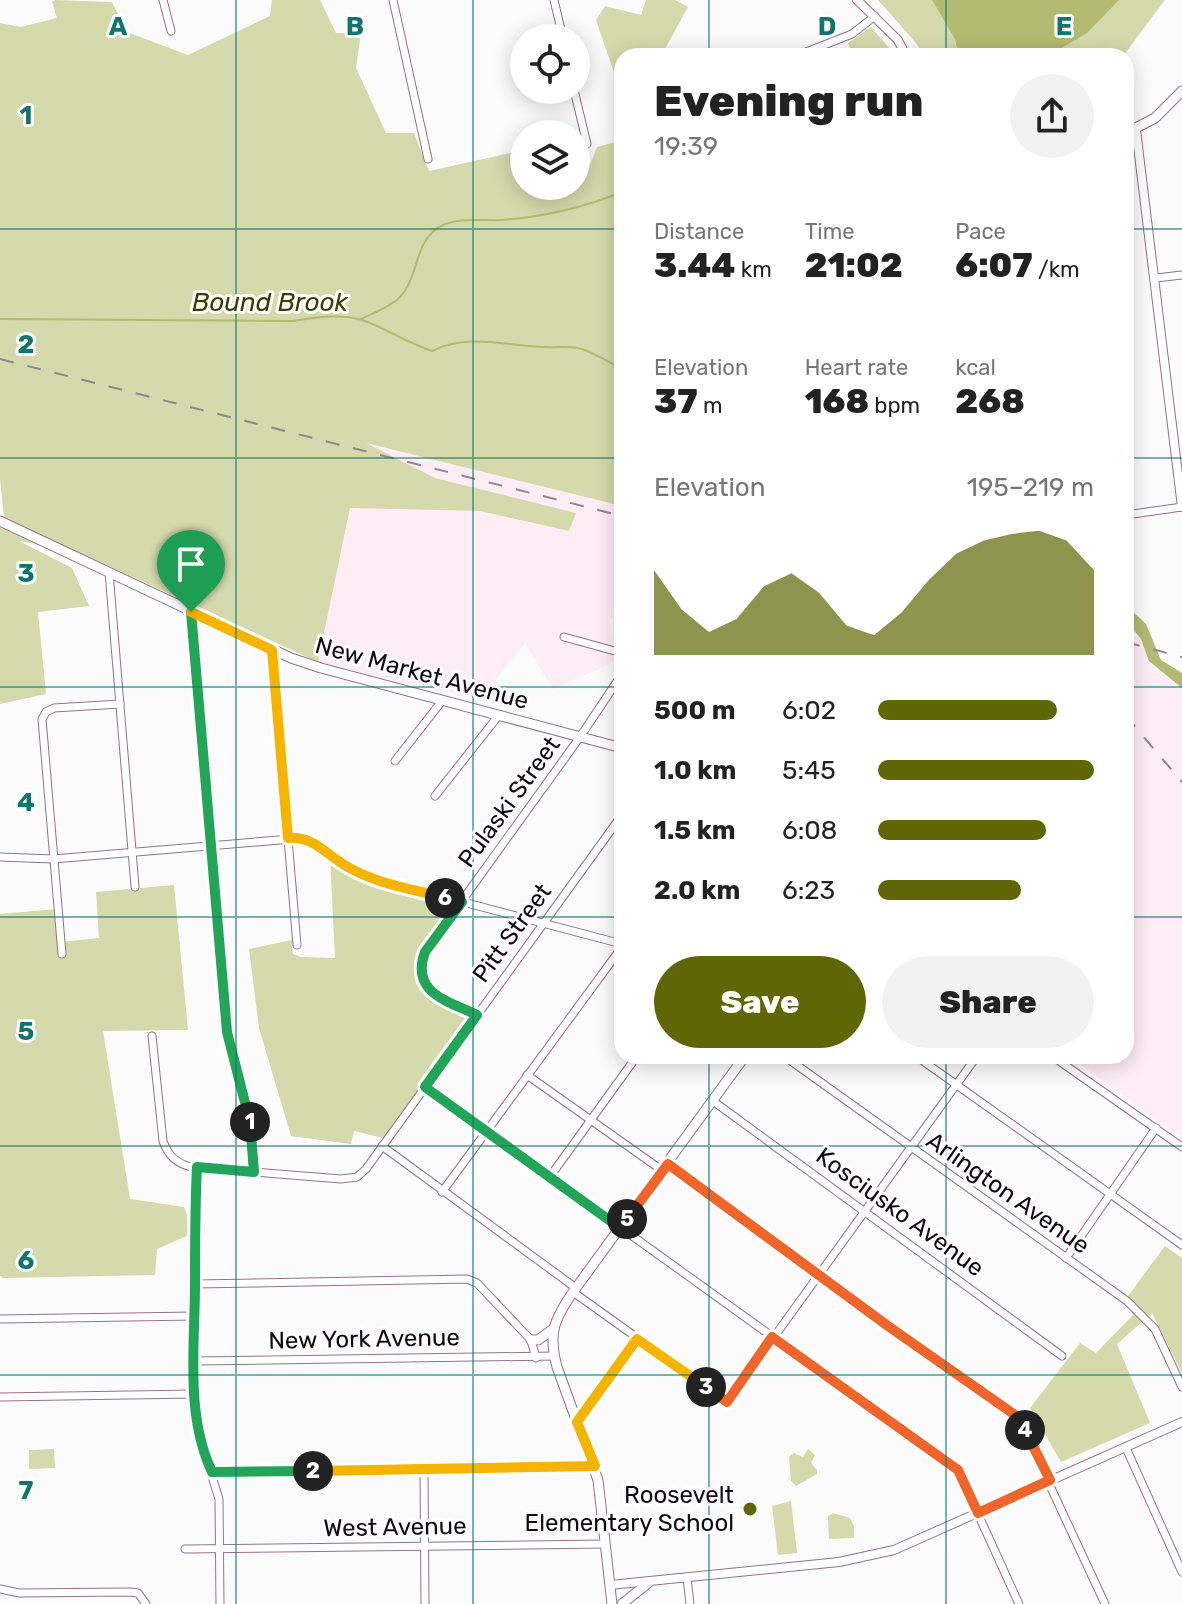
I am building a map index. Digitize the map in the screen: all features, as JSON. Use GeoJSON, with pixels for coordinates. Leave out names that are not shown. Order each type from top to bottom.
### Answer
{"type":"FeatureCollection","features":[{"type":"Feature","properties":{"kind":"main road"},"geometry":{"type":"LineString","coordinates":[[1134,130],[1155,118],[1182,91]]}},
{"type":"Feature","properties":{"kind":"main road","name":"New Market Avenue"},"geometry":{"type":"LineString","coordinates":[[0,521],[272,650],[321,668],[614,746]]}},
{"type":"Feature","properties":{"kind":"main road"},"geometry":{"type":"LineString","coordinates":[[612,1604],[595,1466],[554,1356],[552,1330],[559,1312],[574,1290],[739,1064]]}},
{"type":"Feature","properties":{"kind":"main road"},"geometry":{"type":"LineString","coordinates":[[531,1340],[538,1340],[552,1330]]}},
{"type":"Feature","properties":{"kind":"main road"},"geometry":{"type":"LineString","coordinates":[[622,1604],[648,1583]]}},
{"type":"Feature","properties":{"kind":"street"},"geometry":{"type":"LineString","coordinates":[[163,0],[171,31]]}},
{"type":"Feature","properties":{"kind":"street"},"geometry":{"type":"LineString","coordinates":[[393,0],[428,159]]}},
{"type":"Feature","properties":{"kind":"street"},"geometry":{"type":"LineString","coordinates":[[554,0],[560,24]]}},
{"type":"Feature","properties":{"kind":"street"},"geometry":{"type":"LineString","coordinates":[[857,0],[898,40],[902,48]]}},
{"type":"Feature","properties":{"kind":"street"},"geometry":{"type":"LineString","coordinates":[[816,48],[852,34],[875,16]]}},
{"type":"Feature","properties":{"kind":"street"},"geometry":{"type":"LineString","coordinates":[[1134,150],[1156,278],[1182,507],[1134,514]]}},
{"type":"Feature","properties":{"kind":"street"},"geometry":{"type":"LineString","coordinates":[[1156,278],[1182,275]]}},
{"type":"Feature","properties":{"kind":"street"},"geometry":{"type":"LineString","coordinates":[[109,572],[135,887]]}},
{"type":"Feature","properties":{"kind":"street"},"geometry":{"type":"LineString","coordinates":[[191,612],[227,1032],[249,1118],[254,1172]]}},
{"type":"Feature","properties":{"kind":"street"},"geometry":{"type":"LineString","coordinates":[[564,637],[614,651]]}},
{"type":"Feature","properties":{"kind":"street"},"geometry":{"type":"LineString","coordinates":[[272,650],[297,945]]}},
{"type":"Feature","properties":{"kind":"street","name":"Pulaski Street"},"geometry":{"type":"LineString","coordinates":[[477,1015],[439,997],[428,988],[421,968],[425,952],[614,686]]}},
{"type":"Feature","properties":{"kind":"street"},"geometry":{"type":"LineString","coordinates":[[395,761],[442,701]]}},
{"type":"Feature","properties":{"kind":"street"},"geometry":{"type":"LineString","coordinates":[[62,954],[42,723],[46,712],[57,708],[120,704]]}},
{"type":"Feature","properties":{"kind":"street"},"geometry":{"type":"LineString","coordinates":[[435,796],[499,715]]}},
{"type":"Feature","properties":{"kind":"street","name":"Pitt Street"},"geometry":{"type":"LineString","coordinates":[[197,1167],[350,1179],[361,1174],[614,826]]}},
{"type":"Feature","properties":{"kind":"street"},"geometry":{"type":"LineString","coordinates":[[0,857],[53,859],[288,838],[312,841],[363,875],[614,944]]}},
{"type":"Feature","properties":{"kind":"street"},"geometry":{"type":"LineString","coordinates":[[442,1192],[614,957]]}},
{"type":"Feature","properties":{"kind":"street"},"geometry":{"type":"LineString","coordinates":[[152,1036],[166,1148],[179,1163],[197,1167],[195,1394],[198,1432],[219,1499],[220,1604]]}},
{"type":"Feature","properties":{"kind":"street"},"geometry":{"type":"LineString","coordinates":[[549,1178],[631,1064]]}},
{"type":"Feature","properties":{"kind":"street","name":"Arlington Avenue"},"geometry":{"type":"LineString","coordinates":[[795,1064],[1127,1301],[1148,1321],[1182,1387]]}},
{"type":"Feature","properties":{"kind":"street"},"geometry":{"type":"LineString","coordinates":[[927,1064],[1182,1245]]}},
{"type":"Feature","properties":{"kind":"street"},"geometry":{"type":"LineString","coordinates":[[382,1146],[637,1339],[727,1402],[971,1064]]}},
{"type":"Feature","properties":{"kind":"street"},"geometry":{"type":"LineString","coordinates":[[1064,1064],[1182,1147]]}},
{"type":"Feature","properties":{"kind":"street"},"geometry":{"type":"LineString","coordinates":[[527,1075],[665,1167],[1018,1417],[1050,1480],[1105,1604]]}},
{"type":"Feature","properties":{"kind":"street"},"geometry":{"type":"LineString","coordinates":[[425,1087],[958,1470],[1019,1604]]}},
{"type":"Feature","properties":{"kind":"street","name":"Kosciusko Avenue"},"geometry":{"type":"LineString","coordinates":[[713,1101],[1062,1356]]}},
{"type":"Feature","properties":{"kind":"street"},"geometry":{"type":"LineString","coordinates":[[1066,1258],[1156,1128]]}},
{"type":"Feature","properties":{"kind":"street"},"geometry":{"type":"LineString","coordinates":[[195,1284],[472,1281],[531,1340],[536,1358]]}},
{"type":"Feature","properties":{"kind":"street"},"geometry":{"type":"LineString","coordinates":[[0,1319],[194,1316]]}},
{"type":"Feature","properties":{"kind":"street"},"geometry":{"type":"LineString","coordinates":[[577,1422],[637,1339]]}},
{"type":"Feature","properties":{"kind":"street","name":"New York Avenue"},"geometry":{"type":"LineString","coordinates":[[195,1361],[554,1356]]}},
{"type":"Feature","properties":{"kind":"street"},"geometry":{"type":"LineString","coordinates":[[1,1397],[195,1394]]}},
{"type":"Feature","properties":{"kind":"street"},"geometry":{"type":"LineString","coordinates":[[610,1585],[867,1557],[920,1539],[1182,1422]]}},
{"type":"Feature","properties":{"kind":"street"},"geometry":{"type":"LineString","coordinates":[[1126,1448],[1182,1572]]}},
{"type":"Feature","properties":{"kind":"street"},"geometry":{"type":"LineString","coordinates":[[212,1472],[595,1466]]}},
{"type":"Feature","properties":{"kind":"street"},"geometry":{"type":"LineString","coordinates":[[424,1469],[425,1604]]}},
{"type":"Feature","properties":{"kind":"street","name":"West Avenue"},"geometry":{"type":"LineString","coordinates":[[185,1549],[605,1544]]}},
{"type":"Feature","properties":{"kind":"street"},"geometry":{"type":"LineString","coordinates":[[687,1578],[690,1604]]}},
{"type":"Feature","properties":{"kind":"street"},"geometry":{"type":"LineString","coordinates":[[0,1589],[19,1593],[130,1592],[138,1593],[146,1604]]}},
{"type":"Feature","properties":{"kind":"shaded area"},"geometry":{"type":"Polygon","coordinates":[[[55,0],[112,2],[127,32],[188,55],[270,16],[272,0],[320,0],[336,33],[361,33],[356,68],[386,133],[414,133],[429,171],[510,153],[510,200],[590,200],[590,164],[597,147],[614,142],[614,504],[366,443],[435,478],[576,513],[569,531],[480,511],[350,508],[318,662],[76,551],[19,541],[72,568],[89,606],[38,612],[46,694],[0,704],[0,527],[4,517],[0,479],[0,23],[21,27],[57,18],[52,2],[55,0]]]}},
{"type":"Feature","properties":{"kind":"shaded area"},"geometry":{"type":"Polygon","coordinates":[[[646,0],[675,0],[688,7],[665,48],[614,48],[614,73],[596,20],[605,6],[641,15],[646,0]]]}},
{"type":"Feature","properties":{"kind":"shaded area"},"geometry":{"type":"Polygon","coordinates":[[[878,0],[1165,0],[1129,48],[919,48],[878,0]]]}},
{"type":"Feature","properties":{"kind":"shaded area"},"geometry":{"type":"Polygon","coordinates":[[[932,0],[1119,0],[1087,33],[1062,48],[957,48],[932,0]]]}},
{"type":"Feature","properties":{"kind":"shaded area"},"geometry":{"type":"Polygon","coordinates":[[[871,27],[889,48],[850,48],[848,43],[871,27]]]}},
{"type":"Feature","properties":{"kind":"shaded area"},"geometry":{"type":"Polygon","coordinates":[[[362,442],[614,504],[614,615],[610,621],[614,662],[553,689],[525,643],[480,700],[318,662],[350,508],[480,511],[569,531],[575,513],[435,478],[362,442]]]}},
{"type":"Feature","properties":{"kind":"shaded area"},"geometry":{"type":"Polygon","coordinates":[[[1134,613],[1146,624],[1161,660],[1182,673],[1182,688],[1149,661],[1141,639],[1134,631],[1134,613]]]}},
{"type":"Feature","properties":{"kind":"shaded area"},"geometry":{"type":"Polygon","coordinates":[[[1134,636],[1141,639],[1149,661],[1182,688],[1182,1138],[1079,1064],[1134,1064],[1134,636]]]}},
{"type":"Feature","properties":{"kind":"shaded area"},"geometry":{"type":"Polygon","coordinates":[[[330,856],[387,883],[461,902],[422,959],[430,990],[477,1012],[387,1139],[354,1131],[351,1144],[291,1136],[259,1028],[249,949],[292,940],[293,954],[335,958],[330,856]]]}},
{"type":"Feature","properties":{"kind":"shaded area"},"geometry":{"type":"Polygon","coordinates":[[[174,885],[188,1030],[103,1031],[130,1199],[184,1207],[193,1233],[157,1249],[155,1275],[3,1278],[0,1276],[0,914],[58,909],[61,942],[99,938],[96,892],[174,885]]]}},
{"type":"Feature","properties":{"kind":"shaded area"},"geometry":{"type":"Polygon","coordinates":[[[1165,1246],[1182,1258],[1182,1373],[1152,1313],[1117,1344],[1150,1423],[1061,1462],[1030,1408],[1080,1343],[1096,1353],[1133,1315],[1128,1296],[1165,1246]]]}},
{"type":"Feature","properties":{"kind":"shaded area"},"geometry":{"type":"Polygon","coordinates":[[[54,1449],[55,1468],[29,1469],[29,1450],[54,1449]]]}},
{"type":"Feature","properties":{"kind":"shaded area"},"geometry":{"type":"Polygon","coordinates":[[[808,1449],[815,1455],[811,1463],[817,1474],[796,1486],[791,1481],[789,1457],[794,1453],[803,1457],[808,1449]]]}},
{"type":"Feature","properties":{"kind":"shaded area"},"geometry":{"type":"Polygon","coordinates":[[[791,1501],[797,1553],[778,1555],[772,1506],[791,1501]]]}},
{"type":"Feature","properties":{"kind":"shaded area"},"geometry":{"type":"Polygon","coordinates":[[[833,1513],[850,1518],[854,1538],[829,1539],[828,1516],[833,1513]]]}},
{"type":"Feature","properties":{"kind":"waterway"},"geometry":{"type":"LineString","coordinates":[[361,319],[399,298],[406,289],[426,241],[441,226],[463,220],[517,219],[548,214],[614,195]]}},
{"type":"Feature","properties":{"kind":"waterway","name":"Bound Brook"},"geometry":{"type":"LineString","coordinates":[[0,319],[292,321],[345,317],[371,323],[432,351],[473,342],[573,347],[614,365]]}},
{"type":"Feature","properties":{"kind":"railway"},"geometry":{"type":"LineString","coordinates":[[0,359],[614,514]]}},
{"type":"Feature","properties":{"kind":"railway"},"geometry":{"type":"LineString","coordinates":[[1134,644],[1182,657]]}},
{"type":"Feature","properties":{"kind":"railway"},"geometry":{"type":"LineString","coordinates":[[1134,725],[1182,782]]}},
{"type":"Feature","properties":{"kind":"place","name":"Roosevelt Elementary School"},"geometry":{"type":"Point","coordinates":[750,1509]}},
{"type":"Feature","properties":{"kind":"route"},"geometry":{"type":"LineString","coordinates":[[191,612],[272,650],[288,838],[303,838],[318,844],[347,867],[363,875],[462,902],[425,952],[421,968],[424,982],[433,993],[477,1015],[425,1087],[620,1228],[668,1164],[888,1326],[1018,1417],[1050,1480],[978,1513],[958,1470],[772,1337],[727,1402],[637,1339],[577,1422],[595,1466],[212,1472],[198,1432],[195,1394],[197,1167],[254,1172],[249,1118],[227,1032],[191,612]]}}]}
